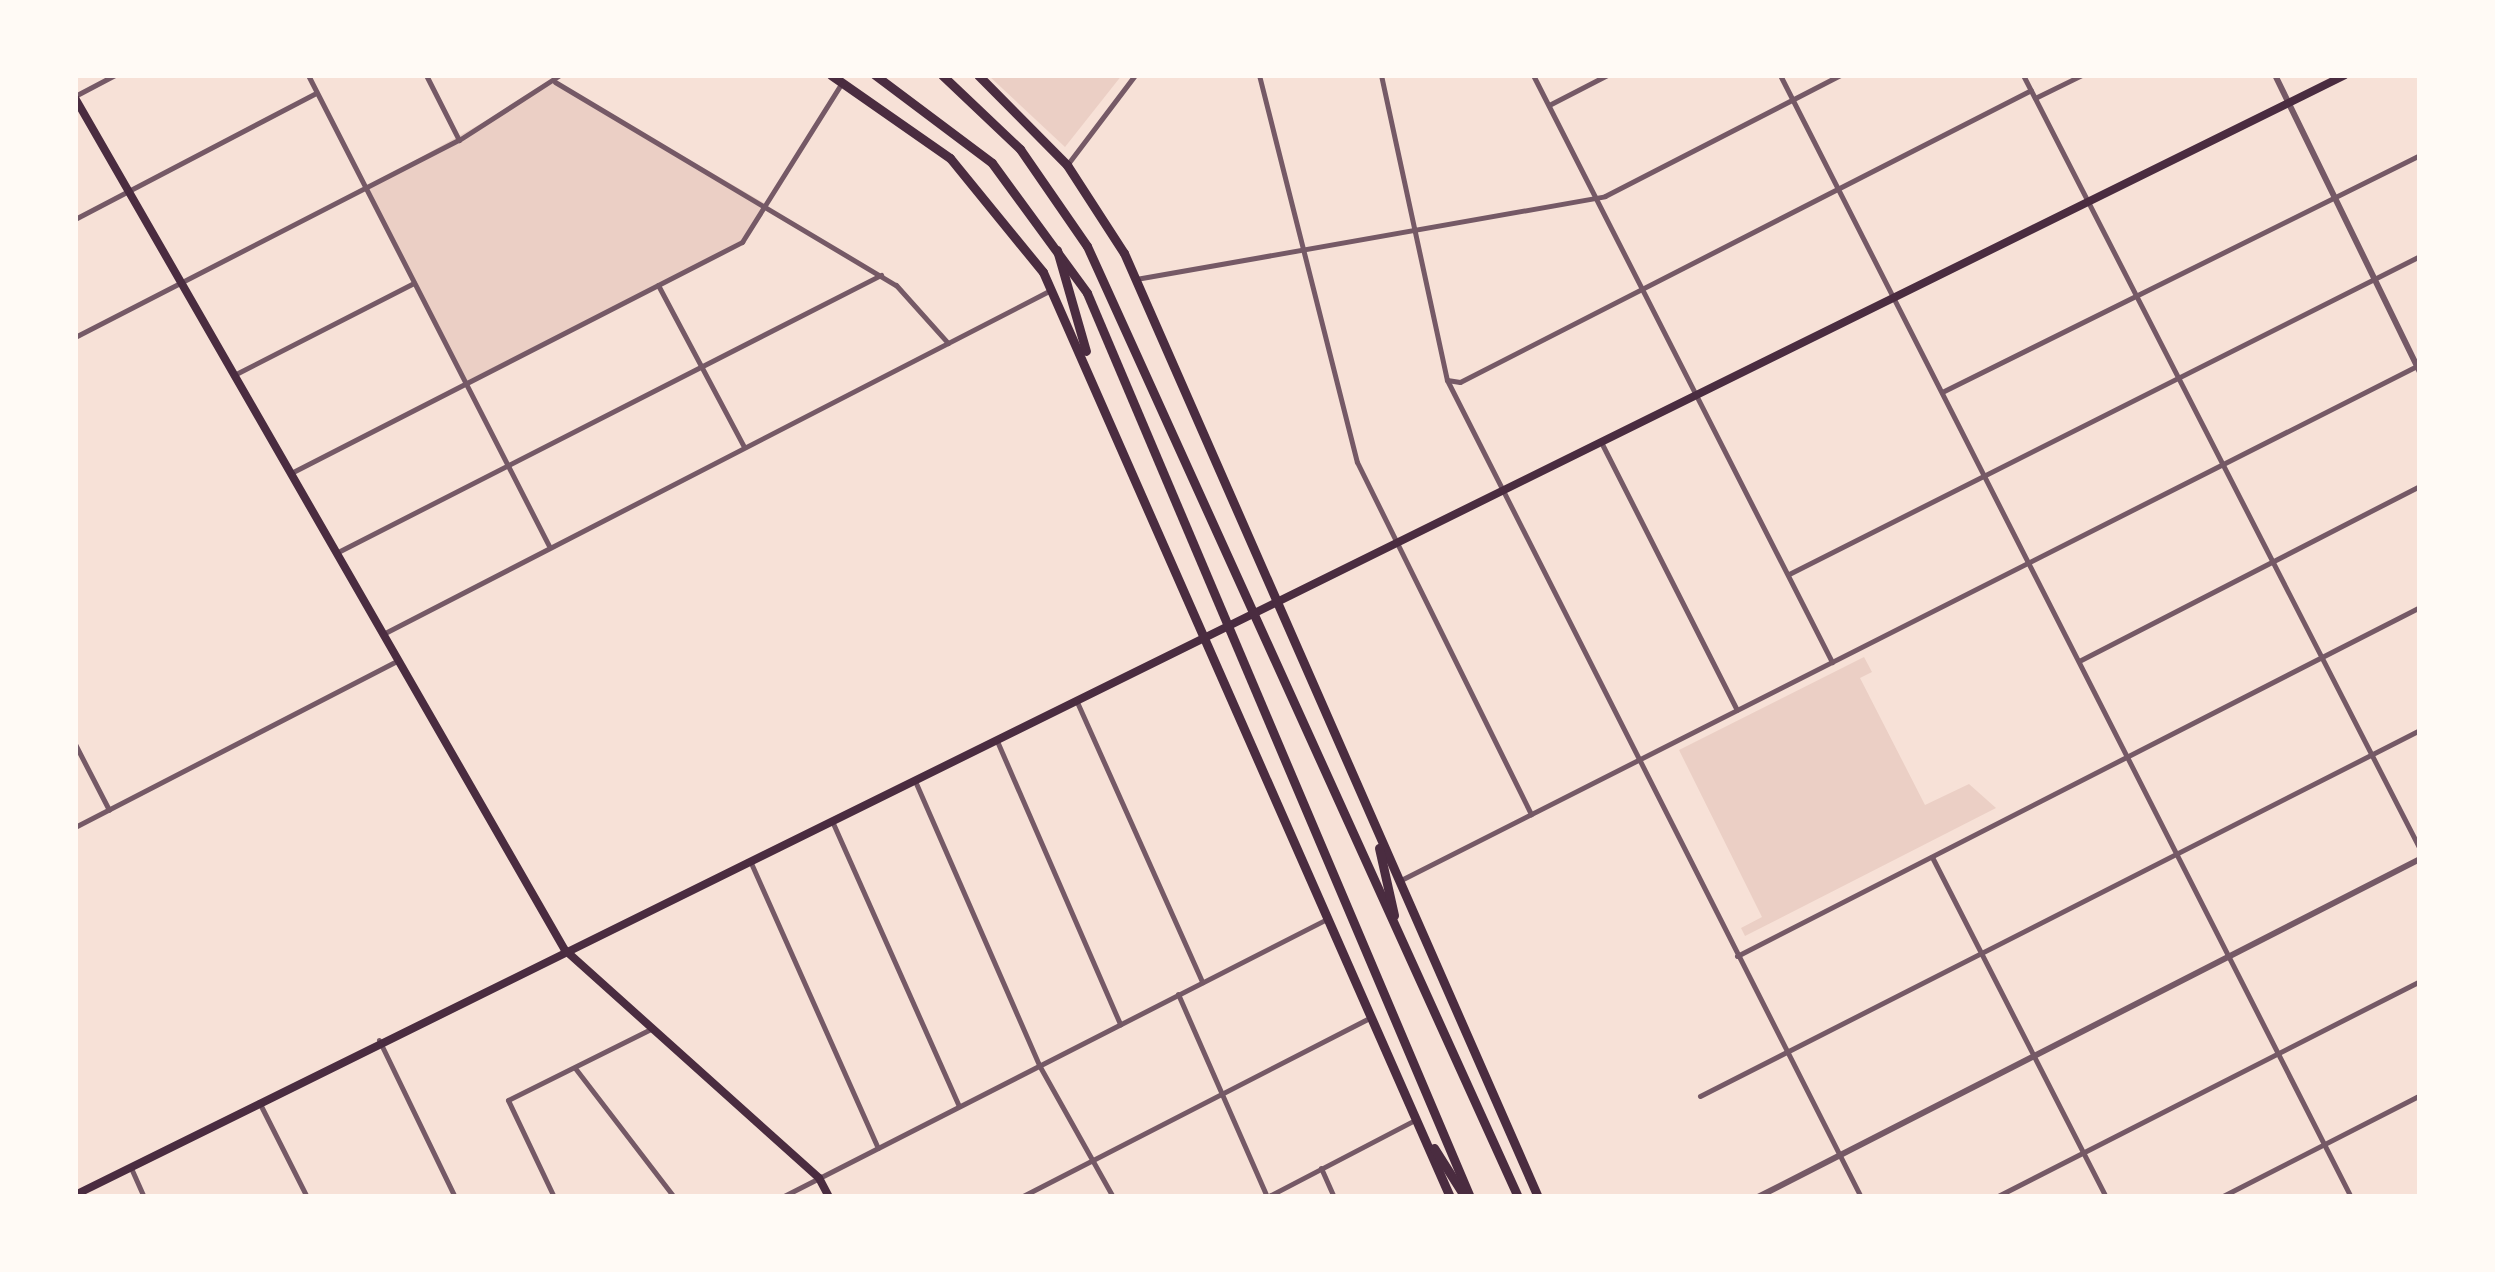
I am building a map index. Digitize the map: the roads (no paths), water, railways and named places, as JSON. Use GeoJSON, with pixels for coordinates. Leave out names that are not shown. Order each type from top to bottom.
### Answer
{"type":"FeatureCollection","features":[{"type":"Feature","properties":{"kind":"highway"},"geometry":{"type":"LineString","coordinates":[[831,75],[966,172],[1052,290],[1092,371],[1450,1197]]}},
{"type":"Feature","properties":{"kind":"highway"},"geometry":{"type":"LineString","coordinates":[[875,75],[976,148],[1051,234],[1097,314],[1273,716],[1467,1197]]}},
{"type":"Feature","properties":{"kind":"highway"},"geometry":{"type":"LineString","coordinates":[[942,75],[1020,149],[1087,246],[1518,1197]]}},
{"type":"Feature","properties":{"kind":"highway"},"geometry":{"type":"LineString","coordinates":[[978,75],[1067,165],[1136,279],[1538,1197]]}},
{"type":"Feature","properties":{"kind":"highway"},"geometry":{"type":"LineString","coordinates":[[1051,234],[1092,371]]}},
{"type":"Feature","properties":{"kind":"highway"},"geometry":{"type":"LineString","coordinates":[[1374,828],[1398,932]]}},
{"type":"Feature","properties":{"kind":"highway"},"geometry":{"type":"LineString","coordinates":[[1416,1120],[1467,1197]]}},
{"type":"Feature","properties":{"kind":"main road"},"geometry":{"type":"LineString","coordinates":[[75,1195],[379,1040],[1698,397],[2345,75]]}},
{"type":"Feature","properties":{"kind":"main road"},"geometry":{"type":"LineString","coordinates":[[75,97],[380,635],[566,950],[819,1178],[829,1197]]}},
{"type":"Feature","properties":{"kind":"street"},"geometry":{"type":"LineString","coordinates":[[75,97],[115,75]]}},
{"type":"Feature","properties":{"kind":"street"},"geometry":{"type":"LineString","coordinates":[[308,75],[548,546]]}},
{"type":"Feature","properties":{"kind":"street"},"geometry":{"type":"LineString","coordinates":[[426,75],[460,140]]}},
{"type":"Feature","properties":{"kind":"street"},"geometry":{"type":"LineString","coordinates":[[1067,165],[1135,75]]}},
{"type":"Feature","properties":{"kind":"street"},"geometry":{"type":"LineString","coordinates":[[1259,75],[1304,250],[1333,394],[1395,544],[1531,814]]}},
{"type":"Feature","properties":{"kind":"street"},"geometry":{"type":"LineString","coordinates":[[1381,75],[1447,380],[1861,1197]]}},
{"type":"Feature","properties":{"kind":"street"},"geometry":{"type":"LineString","coordinates":[[1534,75],[1832,662]]}},
{"type":"Feature","properties":{"kind":"street"},"geometry":{"type":"LineString","coordinates":[[1549,105],[1607,75]]}},
{"type":"Feature","properties":{"kind":"street"},"geometry":{"type":"LineString","coordinates":[[1780,75],[2351,1197]]}},
{"type":"Feature","properties":{"kind":"street"},"geometry":{"type":"LineString","coordinates":[[1136,279],[1596,198],[1840,75]]}},
{"type":"Feature","properties":{"kind":"street"},"geometry":{"type":"LineString","coordinates":[[2023,75],[2420,850]]}},
{"type":"Feature","properties":{"kind":"street"},"geometry":{"type":"LineString","coordinates":[[2035,98],[2082,75]]}},
{"type":"Feature","properties":{"kind":"street"},"geometry":{"type":"LineString","coordinates":[[1400,880],[2419,368],[2284,106],[2276,75]]}},
{"type":"Feature","properties":{"kind":"street"},"geometry":{"type":"LineString","coordinates":[[75,338],[460,140],[557,78],[881,275],[917,302],[948,344]]}},
{"type":"Feature","properties":{"kind":"street"},"geometry":{"type":"LineString","coordinates":[[288,474],[742,242],[770,206],[842,82]]}},
{"type":"Feature","properties":{"kind":"street"},"geometry":{"type":"LineString","coordinates":[[1447,380],[1460,382],[2031,90]]}},
{"type":"Feature","properties":{"kind":"street"},"geometry":{"type":"LineString","coordinates":[[75,219],[317,93]]}},
{"type":"Feature","properties":{"kind":"street"},"geometry":{"type":"LineString","coordinates":[[1942,392],[2420,155]]}},
{"type":"Feature","properties":{"kind":"street"},"geometry":{"type":"LineString","coordinates":[[1788,574],[2420,256]]}},
{"type":"Feature","properties":{"kind":"street"},"geometry":{"type":"LineString","coordinates":[[334,555],[881,275]]}},
{"type":"Feature","properties":{"kind":"street"},"geometry":{"type":"LineString","coordinates":[[234,376],[414,282]]}},
{"type":"Feature","properties":{"kind":"street"},"geometry":{"type":"LineString","coordinates":[[658,285],[744,447]]}},
{"type":"Feature","properties":{"kind":"street"},"geometry":{"type":"LineString","coordinates":[[380,635],[1052,290]]}},
{"type":"Feature","properties":{"kind":"street"},"geometry":{"type":"LineString","coordinates":[[1602,444],[1737,710]]}},
{"type":"Feature","properties":{"kind":"street"},"geometry":{"type":"LineString","coordinates":[[2079,661],[2420,486]]}},
{"type":"Feature","properties":{"kind":"street"},"geometry":{"type":"LineString","coordinates":[[1737,956],[2420,607]]}},
{"type":"Feature","properties":{"kind":"street"},"geometry":{"type":"LineString","coordinates":[[75,827],[396,662]]}},
{"type":"Feature","properties":{"kind":"street"},"geometry":{"type":"LineString","coordinates":[[1076,701],[1202,982]]}},
{"type":"Feature","properties":{"kind":"street"},"geometry":{"type":"LineString","coordinates":[[1700,1096],[2420,730]]}},
{"type":"Feature","properties":{"kind":"street"},"geometry":{"type":"LineString","coordinates":[[997,741],[1120,1024]]}},
{"type":"Feature","properties":{"kind":"street"},"geometry":{"type":"LineString","coordinates":[[75,744],[108,810]]}},
{"type":"Feature","properties":{"kind":"street"},"geometry":{"type":"LineString","coordinates":[[915,781],[1039,1065],[1113,1197]]}},
{"type":"Feature","properties":{"kind":"street"},"geometry":{"type":"LineString","coordinates":[[832,821],[959,1106]]}},
{"type":"Feature","properties":{"kind":"street"},"geometry":{"type":"LineString","coordinates":[[1932,856],[2106,1197]]}},
{"type":"Feature","properties":{"kind":"street"},"geometry":{"type":"LineString","coordinates":[[1758,1197],[2420,859]]}},
{"type":"Feature","properties":{"kind":"street"},"geometry":{"type":"LineString","coordinates":[[750,861],[878,1148]]}},
{"type":"Feature","properties":{"kind":"street"},"geometry":{"type":"LineString","coordinates":[[782,1197],[1328,918]]}},
{"type":"Feature","properties":{"kind":"street"},"geometry":{"type":"LineString","coordinates":[[1996,1197],[2420,981]]}},
{"type":"Feature","properties":{"kind":"street"},"geometry":{"type":"LineString","coordinates":[[1178,994],[1267,1197],[1416,1120]]}},
{"type":"Feature","properties":{"kind":"street"},"geometry":{"type":"LineString","coordinates":[[1021,1197],[1371,1017]]}},
{"type":"Feature","properties":{"kind":"street"},"geometry":{"type":"LineString","coordinates":[[554,1197],[508,1100],[651,1030]]}},
{"type":"Feature","properties":{"kind":"street"},"geometry":{"type":"LineString","coordinates":[[379,1040],[455,1197]]}},
{"type":"Feature","properties":{"kind":"street"},"geometry":{"type":"LineString","coordinates":[[575,1068],[674,1197]]}},
{"type":"Feature","properties":{"kind":"street"},"geometry":{"type":"LineString","coordinates":[[2221,1197],[2420,1096]]}},
{"type":"Feature","properties":{"kind":"street"},"geometry":{"type":"LineString","coordinates":[[259,1102],[306,1197]]}},
{"type":"Feature","properties":{"kind":"street"},"geometry":{"type":"LineString","coordinates":[[130,1166],[144,1197]]}},
{"type":"Feature","properties":{"kind":"street"},"geometry":{"type":"LineString","coordinates":[[1321,1168],[1334,1197]]}},
{"type":"Feature","properties":{"kind":"street"},"geometry":{"type":"LineString","coordinates":[[315,1197],[346,1197]]}}]}
